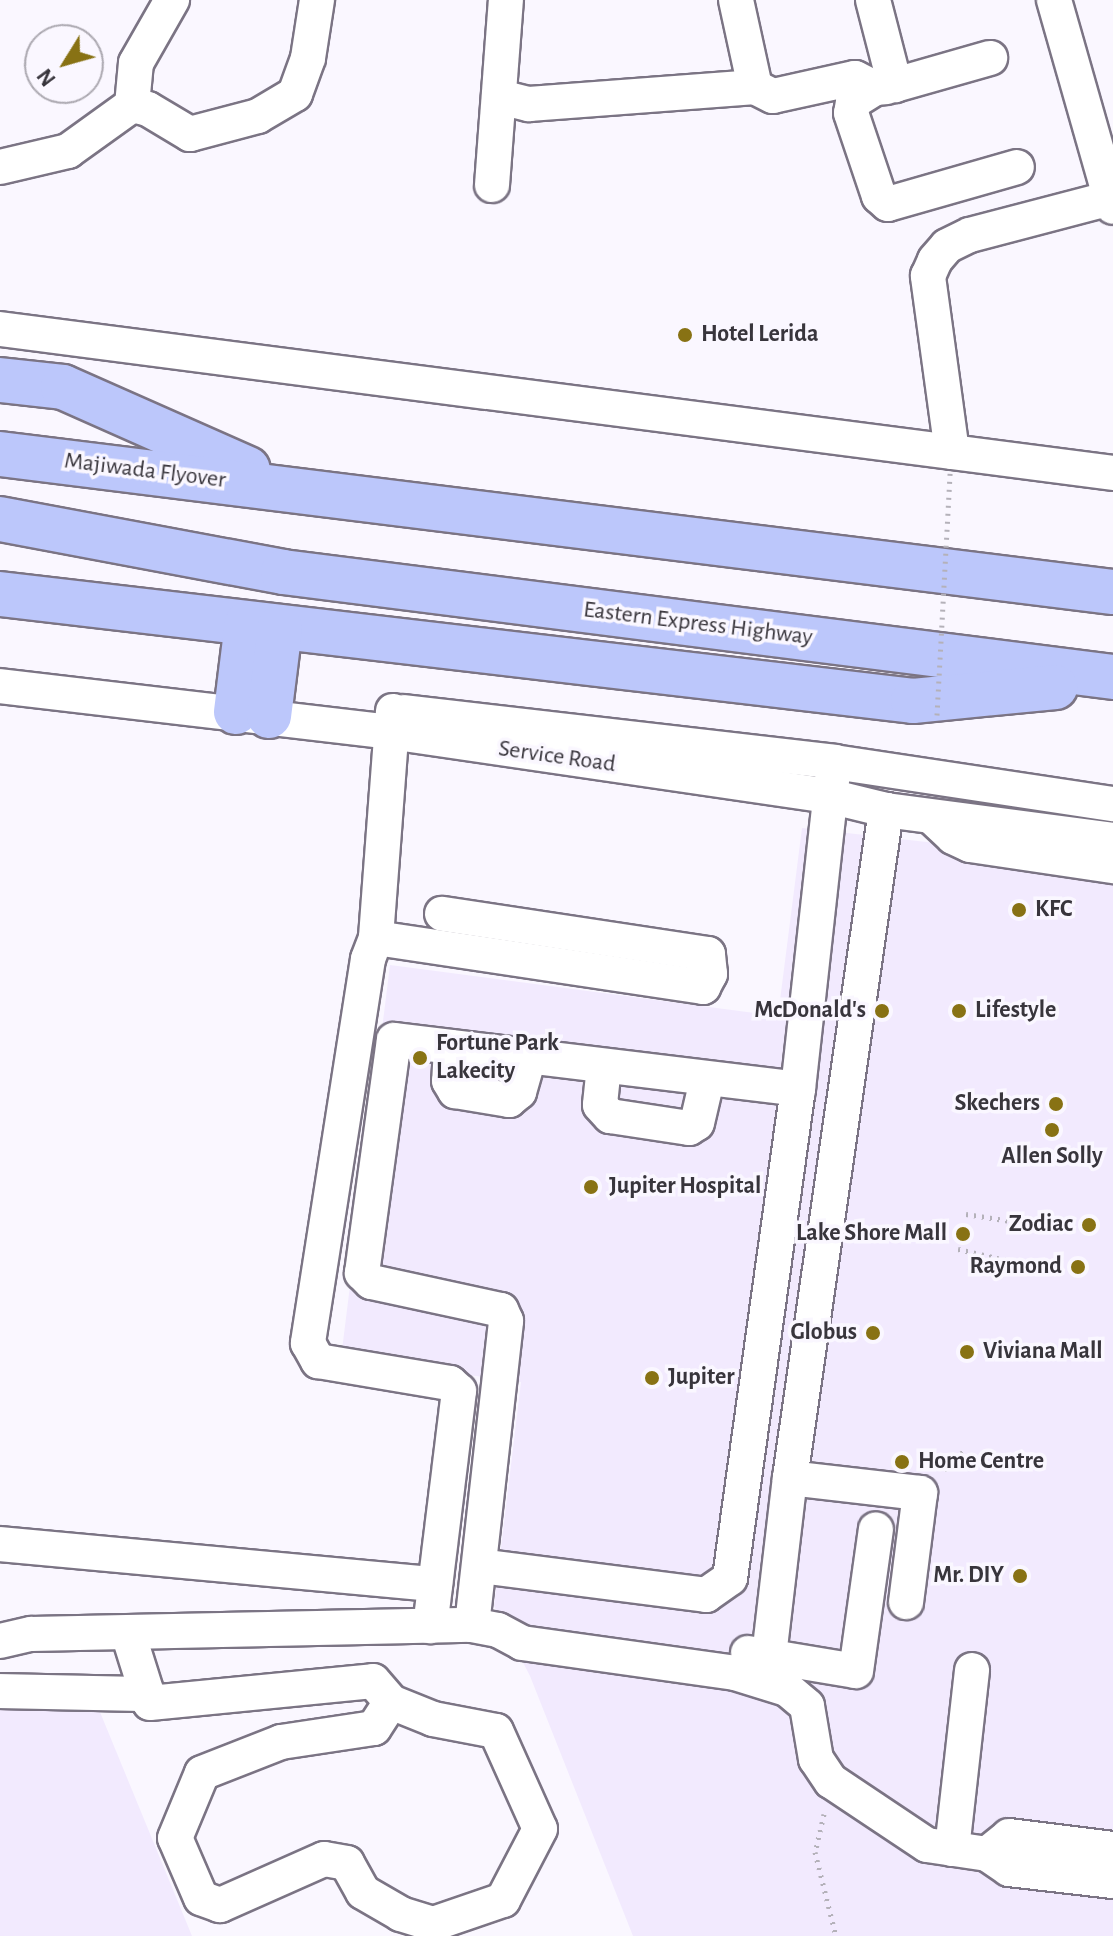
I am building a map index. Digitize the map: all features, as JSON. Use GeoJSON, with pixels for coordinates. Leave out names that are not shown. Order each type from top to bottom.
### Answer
{"type":"FeatureCollection","features":[{"type":"Feature","properties":{"kind":"highway"},"geometry":{"type":"LineString","coordinates":[[0,380],[63,387],[290,488],[1113,592]]}},
{"type":"Feature","properties":{"kind":"highway","name":"Majiwada Flyover"},"geometry":{"type":"LineString","coordinates":[[0,454],[290,488]]}},
{"type":"Feature","properties":{"kind":"highway","name":"Eastern Express Highway"},"geometry":{"type":"LineString","coordinates":[[0,519],[283,572],[1113,680]]}},
{"type":"Feature","properties":{"kind":"highway"},"geometry":{"type":"LineString","coordinates":[[0,594],[913,701],[1113,680]]}},
{"type":"Feature","properties":{"kind":"highway"},"geometry":{"type":"LineString","coordinates":[[254,704],[264,626]]}},
{"type":"Feature","properties":{"kind":"street"},"geometry":{"type":"LineString","coordinates":[[0,167],[68,151],[132,105],[136,63],[172,0]]}},
{"type":"Feature","properties":{"kind":"street"},"geometry":{"type":"LineString","coordinates":[[132,105],[148,109],[190,134],[258,116],[295,94],[308,58],[317,0]]}},
{"type":"Feature","properties":{"kind":"street"},"geometry":{"type":"LineString","coordinates":[[492,185],[506,0]]}},
{"type":"Feature","properties":{"kind":"street"},"geometry":{"type":"LineString","coordinates":[[736,0],[755,87]]}},
{"type":"Feature","properties":{"kind":"street"},"geometry":{"type":"LineString","coordinates":[[873,0],[885,87]]}},
{"type":"Feature","properties":{"kind":"street"},"geometry":{"type":"LineString","coordinates":[[951,463],[928,276],[935,260],[947,246],[970,235],[1112,203],[1054,0]]}},
{"type":"Feature","properties":{"kind":"street"},"geometry":{"type":"LineString","coordinates":[[990,58],[885,87],[853,102],[851,113],[879,196],[888,204],[1017,167]]}},
{"type":"Feature","properties":{"kind":"street"},"geometry":{"type":"LineString","coordinates":[[500,97],[529,104],[755,87],[773,96],[855,78],[885,87]]}},
{"type":"Feature","properties":{"kind":"street"},"geometry":{"type":"LineString","coordinates":[[0,329],[951,463],[1113,473]]}},
{"type":"Feature","properties":{"kind":"street","name":"Service Road"},"geometry":{"type":"LineString","coordinates":[[0,663],[254,704],[391,721],[834,762],[1113,804]]}},
{"type":"Feature","properties":{"kind":"street","name":"Service Road"},"geometry":{"type":"LineString","coordinates":[[0,686],[254,704]]}},
{"type":"Feature","properties":{"kind":"street"},"geometry":{"type":"LineString","coordinates":[[391,721],[376,938],[368,959],[308,1343],[318,1361],[450,1383],[459,1391],[430,1626]]}},
{"type":"Feature","properties":{"kind":"street","name":"Service Road"},"geometry":{"type":"LineString","coordinates":[[391,721],[833,797],[886,810],[1113,840]]}},
{"type":"Feature","properties":{"kind":"street"},"geometry":{"type":"LineString","coordinates":[[480,1566],[706,1595],[730,1578],[798,1089],[833,797],[834,762]]}},
{"type":"Feature","properties":{"kind":"street"},"geometry":{"type":"LineString","coordinates":[[769,1656],[790,1478],[886,810]]}},
{"type":"Feature","properties":{"kind":"street"},"geometry":{"type":"LineString","coordinates":[[931,816],[953,837],[970,845],[1113,866]]}},
{"type":"Feature","properties":{"kind":"street"},"geometry":{"type":"LineString","coordinates":[[376,938],[703,987],[710,974],[708,954],[442,914]]}},
{"type":"Feature","properties":{"kind":"street"},"geometry":{"type":"LineString","coordinates":[[485,1628],[480,1566],[506,1321],[501,1310],[371,1282],[362,1273],[394,1040],[798,1089]]}},
{"type":"Feature","properties":{"kind":"street"},"geometry":{"type":"LineString","coordinates":[[451,1047],[449,1081],[455,1091],[509,1100],[519,1092],[529,1057]]}},
{"type":"Feature","properties":{"kind":"street"},"geometry":{"type":"LineString","coordinates":[[604,1066],[600,1105],[610,1116],[689,1128],[697,1123],[707,1080]]}},
{"type":"Feature","properties":{"kind":"street"},"geometry":{"type":"LineString","coordinates":[[790,1478],[920,1493],[906,1602]]}},
{"type":"Feature","properties":{"kind":"street"},"geometry":{"type":"LineString","coordinates":[[0,1641],[31,1634],[430,1626],[485,1628],[522,1643],[735,1662],[769,1656],[856,1671],[876,1529]]}},
{"type":"Feature","properties":{"kind":"street"},"geometry":{"type":"LineString","coordinates":[[0,1544],[435,1584]]}},
{"type":"Feature","properties":{"kind":"street"},"geometry":{"type":"LineString","coordinates":[[128,1633],[152,1707]]}},
{"type":"Feature","properties":{"kind":"street"},"geometry":{"type":"LineString","coordinates":[[735,1662],[787,1689],[807,1706],[816,1759],[831,1781],[927,1845],[987,1854],[1009,1869],[1113,1881]]}},
{"type":"Feature","properties":{"kind":"street"},"geometry":{"type":"LineString","coordinates":[[952,1849],[972,1670]]}},
{"type":"Feature","properties":{"kind":"street"},"geometry":{"type":"LineString","coordinates":[[0,1691],[152,1707],[373,1681],[391,1702],[433,1719],[496,1731],[540,1829],[503,1900],[433,1924],[401,1914],[363,1892],[347,1863],[324,1859],[220,1905],[201,1898],[175,1838],[202,1773],[281,1742],[374,1728],[391,1702]]}},
{"type":"Feature","properties":{"kind":"street"},"geometry":{"type":"LineString","coordinates":[[987,1854],[1009,1836],[1113,1849]]}},
{"type":"Feature","properties":{"kind":"path"},"geometry":{"type":"LineString","coordinates":[[937,715],[951,463]]}},
{"type":"Feature","properties":{"kind":"path"},"geometry":{"type":"LineString","coordinates":[[1043,1226],[966,1214],[1043,1226]]}},
{"type":"Feature","properties":{"kind":"path"},"geometry":{"type":"LineString","coordinates":[[958,1249],[1036,1267]]}},
{"type":"Feature","properties":{"kind":"path"},"geometry":{"type":"LineString","coordinates":[[831,1781],[815,1852],[836,1936]]}},
{"type":"Feature","properties":{"kind":"shaded area","name":"Lake Shore Mall"},"geometry":{"type":"Polygon","coordinates":[[[802,828],[1113,863],[1113,1936],[633,1936],[530,1676],[494,1606],[521,1382],[341,1358],[390,965],[778,1016],[802,828]]]}},
{"type":"Feature","properties":{"kind":"shaded area"},"geometry":{"type":"Polygon","coordinates":[[[0,1680],[93,1695],[192,1936],[0,1936],[0,1680]]]}},
{"type":"Feature","properties":{"kind":"place","name":"Hotel Lerida"},"geometry":{"type":"Point","coordinates":[685,335]}},
{"type":"Feature","properties":{"kind":"place","name":"KFC"},"geometry":{"type":"Point","coordinates":[1019,910]}},
{"type":"Feature","properties":{"kind":"place","name":"McDonald's"},"geometry":{"type":"Point","coordinates":[882,1011]}},
{"type":"Feature","properties":{"kind":"place","name":"Lifestyle"},"geometry":{"type":"Point","coordinates":[959,1011]}},
{"type":"Feature","properties":{"kind":"place","name":"Fortune Park Lakecity"},"geometry":{"type":"Point","coordinates":[420,1058]}},
{"type":"Feature","properties":{"kind":"place","name":"Skechers"},"geometry":{"type":"Point","coordinates":[1056,1104]}},
{"type":"Feature","properties":{"kind":"place","name":"Allen Solly"},"geometry":{"type":"Point","coordinates":[1052,1130]}},
{"type":"Feature","properties":{"kind":"place","name":"Jupiter Hospital"},"geometry":{"type":"Point","coordinates":[591,1187]}},
{"type":"Feature","properties":{"kind":"place","name":"Zodiac"},"geometry":{"type":"Point","coordinates":[1089,1225]}},
{"type":"Feature","properties":{"kind":"place","name":"Lake Shore Mall"},"geometry":{"type":"Point","coordinates":[963,1234]}},
{"type":"Feature","properties":{"kind":"place","name":"Raymond"},"geometry":{"type":"Point","coordinates":[1078,1267]}},
{"type":"Feature","properties":{"kind":"place","name":"Globus"},"geometry":{"type":"Point","coordinates":[873,1333]}},
{"type":"Feature","properties":{"kind":"place","name":"Viviana Mall"},"geometry":{"type":"Point","coordinates":[967,1352]}},
{"type":"Feature","properties":{"kind":"place","name":"Jupiter"},"geometry":{"type":"Point","coordinates":[652,1378]}},
{"type":"Feature","properties":{"kind":"place","name":"Home Centre"},"geometry":{"type":"Point","coordinates":[902,1462]}},
{"type":"Feature","properties":{"kind":"place","name":"Mr. DIY"},"geometry":{"type":"Point","coordinates":[1020,1576]}}]}
